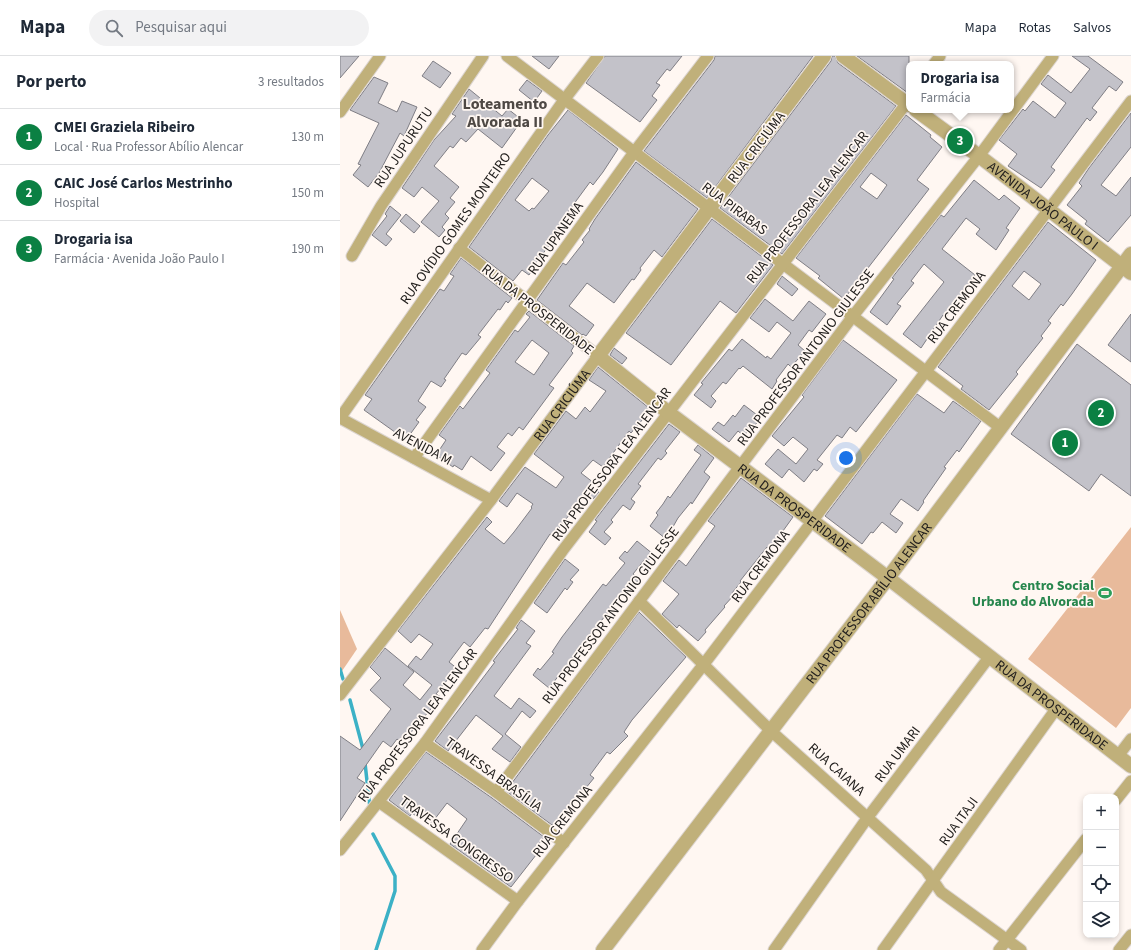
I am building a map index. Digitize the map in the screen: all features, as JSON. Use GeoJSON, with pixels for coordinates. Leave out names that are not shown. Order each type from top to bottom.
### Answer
{"type":"FeatureCollection","features":[{"type":"Feature","properties":{"kind":"street"},"geometry":{"type":"LineString","coordinates":[[340,112],[380,56]]}},
{"type":"Feature","properties":{"kind":"street","name":"RUA JUPURUTU"},"geometry":{"type":"LineString","coordinates":[[352,256],[381,206],[484,56]]}},
{"type":"Feature","properties":{"kind":"street","name":"RUA PIRABAS"},"geometry":{"type":"LineString","coordinates":[[507,56],[564,100],[711,208],[1001,428]]}},
{"type":"Feature","properties":{"kind":"street","name":"RUA OVÍDIO GOMES MONTEIRO"},"geometry":{"type":"LineString","coordinates":[[340,418],[564,100],[598,56]]}},
{"type":"Feature","properties":{"kind":"street","name":"RUA UPANEMA"},"geometry":{"type":"LineString","coordinates":[[414,458],[635,151],[708,56]]}},
{"type":"Feature","properties":{"kind":"street","name":"RUA CRICIÚMA"},"geometry":{"type":"LineString","coordinates":[[340,695],[491,500],[824,56]]}},
{"type":"Feature","properties":{"kind":"street","name":"AVENIDA JOÃO PAULO I"},"geometry":{"type":"LineString","coordinates":[[843,56],[906,101]]}},
{"type":"Feature","properties":{"kind":"street","name":"RUA PROFESSOR ANTONIO GIULESSE"},"geometry":{"type":"LineString","coordinates":[[1014,109],[1053,56]]}},
{"type":"Feature","properties":{"kind":"street","name":"RUA CREMONA"},"geometry":{"type":"LineString","coordinates":[[482,950],[518,901],[704,664],[1131,101]]}},
{"type":"Feature","properties":{"kind":"street","name":"RUA PROFESSORA LEA ALENCAR"},"geometry":{"type":"LineString","coordinates":[[340,850],[425,743],[563,550],[782,263],[906,109]]}},
{"type":"Feature","properties":{"kind":"street","name":"AVENIDA JOÃO PAULO I"},"geometry":{"type":"LineString","coordinates":[[922,113],[1126,269]]}},
{"type":"Feature","properties":{"kind":"street","name":"RUA PROFESSOR ANTONIO GIULESSE"},"geometry":{"type":"LineString","coordinates":[[496,792],[853,316],[979,156],[1011,113]]}},
{"type":"Feature","properties":{"kind":"street","name":"RUA DA PROSPERIDADE"},"geometry":{"type":"LineString","coordinates":[[459,248],[669,413],[888,578],[1131,766]]}},
{"type":"Feature","properties":{"kind":"street","name":"RUA PROFESSOR ABÍLIO ALENCAR"},"geometry":{"type":"LineString","coordinates":[[603,950],[1001,428],[1126,269],[1131,254]]}},
{"type":"Feature","properties":{"kind":"street","name":"AVENIDA M"},"geometry":{"type":"LineString","coordinates":[[340,418],[491,500]]}},
{"type":"Feature","properties":{"kind":"street","name":"RUA CAIANA"},"geometry":{"type":"LineString","coordinates":[[639,601],[771,731],[926,870],[941,892],[1021,950]]}},
{"type":"Feature","properties":{"kind":"street","name":"RUA UMARI"},"geometry":{"type":"LineString","coordinates":[[774,950],[868,818],[990,656]]}},
{"type":"Feature","properties":{"kind":"street","name":"RUA ITAJI"},"geometry":{"type":"LineString","coordinates":[[883,950],[1056,709]]}},
{"type":"Feature","properties":{"kind":"street"},"geometry":{"type":"LineString","coordinates":[[1118,756],[1131,739]]}},
{"type":"Feature","properties":{"kind":"street","name":"TRAVESSA BRASÍLIA"},"geometry":{"type":"LineString","coordinates":[[425,743],[496,792],[564,843]]}},
{"type":"Feature","properties":{"kind":"street"},"geometry":{"type":"LineString","coordinates":[[1119,796],[1131,781]]}},
{"type":"Feature","properties":{"kind":"street","name":"TRAVESSA CONGRESSO"},"geometry":{"type":"LineString","coordinates":[[379,802],[518,901]]}},
{"type":"Feature","properties":{"kind":"street"},"geometry":{"type":"LineString","coordinates":[[999,950],[1083,843]]}},
{"type":"Feature","properties":{"kind":"street"},"geometry":{"type":"LineString","coordinates":[[1119,950],[1131,935]]}},
{"type":"Feature","properties":{"kind":"shaded area","name":"Centro Social Urbano do Alvorada"},"geometry":{"type":"Polygon","coordinates":[[[1131,527],[1131,708],[1116,728],[1028,659],[1131,527]]]}},
{"type":"Feature","properties":{"kind":"shaded area"},"geometry":{"type":"Polygon","coordinates":[[[340,610],[357,649],[340,674],[340,610]]]}},
{"type":"Feature","properties":{"kind":"building"},"geometry":{"type":"Polygon","coordinates":[[[340,56],[359,56],[340,78],[340,56]]]}},
{"type":"Feature","properties":{"kind":"building"},"geometry":{"type":"Polygon","coordinates":[[[532,56],[559,56],[549,69],[532,56]]]}},
{"type":"Feature","properties":{"kind":"building"},"geometry":{"type":"Polygon","coordinates":[[[605,56],[682,56],[670,71],[667,69],[656,83],[660,85],[652,96],[657,100],[640,122],[586,83],[605,56]]]}},
{"type":"Feature","properties":{"kind":"building"},"geometry":{"type":"Polygon","coordinates":[[[715,56],[813,56],[707,198],[644,151],[714,60],[715,56]]]}},
{"type":"Feature","properties":{"kind":"building"},"geometry":{"type":"Polygon","coordinates":[[[832,56],[835,56],[838,63],[896,106],[782,254],[720,208],[831,61],[832,56]]]}},
{"type":"Feature","properties":{"kind":"building"},"geometry":{"type":"Polygon","coordinates":[[[857,56],[909,56],[909,61],[906,61],[906,92],[857,56]]]}},
{"type":"Feature","properties":{"kind":"building"},"geometry":{"type":"Polygon","coordinates":[[[1072,56],[1088,56],[1123,82],[1116,91],[1109,86],[1092,108],[1097,112],[1090,121],[1087,118],[1051,167],[1055,170],[1041,188],[1008,166],[1017,154],[999,140],[1023,109],[1025,111],[1033,101],[1055,118],[1066,103],[1041,84],[1048,75],[1071,93],[1090,69],[1072,56]]]}},
{"type":"Feature","properties":{"kind":"building"},"geometry":{"type":"Polygon","coordinates":[[[433,61],[451,73],[440,88],[422,76],[433,61]]]}},
{"type":"Feature","properties":{"kind":"building"},"geometry":{"type":"Polygon","coordinates":[[[374,77],[388,83],[378,103],[397,112],[402,101],[417,107],[404,136],[400,133],[379,173],[368,187],[353,175],[361,165],[358,164],[379,123],[350,110],[374,77]]]}},
{"type":"Feature","properties":{"kind":"building"},"geometry":{"type":"Polygon","coordinates":[[[527,80],[542,91],[534,102],[519,90],[527,80]]]}},
{"type":"Feature","properties":{"kind":"building"},"geometry":{"type":"Polygon","coordinates":[[[469,89],[502,116],[508,109],[522,120],[502,148],[478,129],[466,142],[461,138],[453,148],[450,146],[434,166],[459,187],[450,198],[455,202],[445,214],[449,218],[442,227],[445,230],[439,237],[421,222],[439,201],[422,187],[414,197],[402,188],[434,140],[456,116],[452,114],[469,89]]]}},
{"type":"Feature","properties":{"kind":"building"},"geometry":{"type":"Polygon","coordinates":[[[568,110],[618,149],[593,185],[590,182],[565,216],[567,218],[558,230],[562,233],[555,241],[553,240],[529,275],[522,270],[513,281],[469,247],[548,135],[568,110]],[[532,178],[515,200],[529,211],[532,208],[534,209],[549,191],[532,178]]]}},
{"type":"Feature","properties":{"kind":"building"},"geometry":{"type":"Polygon","coordinates":[[[1131,113],[1131,147],[1101,185],[1116,196],[1131,177],[1131,215],[1108,242],[1085,224],[1087,221],[1067,205],[1082,186],[1079,183],[1089,168],[1131,113]]]}},
{"type":"Feature","properties":{"kind":"building"},"geometry":{"type":"Polygon","coordinates":[[[906,115],[931,135],[930,137],[942,147],[917,180],[929,189],[844,299],[818,278],[820,276],[796,258],[906,115]],[[871,173],[860,187],[877,199],[887,185],[871,173]]]}},
{"type":"Feature","properties":{"kind":"building"},"geometry":{"type":"Polygon","coordinates":[[[636,162],[698,209],[662,257],[654,250],[640,268],[641,270],[634,280],[632,279],[614,303],[587,283],[569,306],[594,325],[586,336],[583,334],[582,335],[537,300],[563,263],[566,265],[584,242],[582,240],[590,230],[589,229],[595,219],[636,162]]]}},
{"type":"Feature","properties":{"kind":"building"},"geometry":{"type":"Polygon","coordinates":[[[974,180],[999,200],[1004,195],[1020,208],[1006,228],[1009,230],[996,250],[976,234],[980,229],[966,218],[942,249],[975,275],[960,298],[961,299],[946,317],[943,315],[921,348],[903,334],[944,282],[924,264],[911,281],[914,283],[897,304],[901,306],[887,325],[870,312],[894,279],[892,278],[941,215],[944,217],[974,180]]]}},
{"type":"Feature","properties":{"kind":"building"},"geometry":{"type":"Polygon","coordinates":[[[390,206],[401,215],[386,234],[392,239],[386,246],[372,235],[387,216],[385,214],[390,206]]]}},
{"type":"Feature","properties":{"kind":"building"},"geometry":{"type":"Polygon","coordinates":[[[406,214],[420,226],[414,233],[400,221],[406,214]]]}},
{"type":"Feature","properties":{"kind":"building"},"geometry":{"type":"Polygon","coordinates":[[[712,219],[773,265],[736,313],[720,301],[671,365],[626,333],[712,219]]]}},
{"type":"Feature","properties":{"kind":"building"},"geometry":{"type":"Polygon","coordinates":[[[1048,222],[1096,260],[1063,306],[1061,304],[1048,321],[1051,323],[1041,336],[1043,338],[1016,372],[1018,374],[989,410],[961,389],[963,386],[938,367],[1048,222]],[[1024,271],[1012,286],[1029,300],[1041,284],[1024,271]]]}},
{"type":"Feature","properties":{"kind":"building"},"geometry":{"type":"Polygon","coordinates":[[[461,258],[512,298],[508,303],[506,301],[500,310],[498,309],[478,335],[481,337],[466,355],[462,353],[444,379],[446,380],[441,387],[431,381],[418,401],[426,407],[416,420],[419,422],[406,440],[364,410],[372,399],[365,395],[440,289],[444,291],[454,276],[450,274],[461,258]]]}},
{"type":"Feature","properties":{"kind":"building"},"geometry":{"type":"Polygon","coordinates":[[[782,276],[798,289],[792,296],[777,284],[782,276]]]}},
{"type":"Feature","properties":{"kind":"building"},"geometry":{"type":"Polygon","coordinates":[[[765,299],[793,321],[809,301],[826,314],[812,332],[809,330],[798,345],[805,351],[791,367],[788,364],[776,380],[777,381],[772,389],[743,366],[740,369],[739,368],[726,384],[723,382],[711,396],[716,401],[711,408],[694,395],[703,384],[701,383],[729,349],[732,351],[742,339],[766,358],[767,356],[771,359],[791,333],[777,322],[769,332],[750,318],[765,299]]]}},
{"type":"Feature","properties":{"kind":"building"},"geometry":{"type":"Polygon","coordinates":[[[529,311],[574,346],[571,351],[573,353],[549,385],[554,388],[523,430],[519,427],[512,436],[508,433],[497,447],[505,453],[491,471],[471,456],[462,470],[454,465],[453,467],[436,455],[446,440],[439,435],[460,406],[463,409],[490,373],[486,370],[515,330],[518,332],[530,317],[526,314],[529,311]],[[532,340],[515,362],[534,375],[549,353],[532,340]]]}},
{"type":"Feature","properties":{"kind":"building"},"geometry":{"type":"Polygon","coordinates":[[[1131,314],[1131,362],[1108,345],[1131,314]]]}},
{"type":"Feature","properties":{"kind":"building"},"geometry":{"type":"Polygon","coordinates":[[[843,340],[897,380],[856,432],[850,427],[842,438],[837,435],[817,460],[823,464],[817,471],[814,469],[804,482],[789,469],[782,478],[765,464],[778,449],[796,464],[808,449],[793,437],[784,446],[772,436],[804,397],[802,395],[843,340]]]}},
{"type":"Feature","properties":{"kind":"building"},"geometry":{"type":"Polygon","coordinates":[[[1077,344],[1131,385],[1131,496],[1101,474],[1089,491],[1011,434],[1077,344]]]}},
{"type":"Feature","properties":{"kind":"building"},"geometry":{"type":"Polygon","coordinates":[[[614,348],[627,358],[622,364],[610,355],[614,348]]]}},
{"type":"Feature","properties":{"kind":"building"},"geometry":{"type":"Polygon","coordinates":[[[598,367],[649,408],[643,419],[631,433],[629,431],[603,467],[593,460],[581,473],[594,483],[591,486],[599,492],[593,499],[586,493],[553,536],[550,534],[488,629],[485,628],[470,647],[464,642],[449,662],[459,670],[451,681],[448,679],[436,694],[441,697],[402,743],[397,739],[391,747],[383,741],[357,778],[365,783],[340,821],[340,736],[360,750],[391,709],[370,690],[381,678],[370,667],[385,648],[414,672],[403,685],[420,700],[432,685],[408,666],[416,656],[421,660],[433,644],[419,634],[411,643],[398,631],[487,517],[492,522],[485,529],[504,544],[514,532],[532,508],[531,507],[533,504],[517,493],[507,507],[499,501],[525,467],[556,488],[564,477],[534,454],[566,411],[576,419],[585,407],[590,412],[606,391],[589,380],[598,367]]]}},
{"type":"Feature","properties":{"kind":"building"},"geometry":{"type":"Polygon","coordinates":[[[917,394],[944,413],[953,401],[981,421],[959,452],[957,450],[944,467],[946,468],[923,501],[924,502],[918,511],[901,499],[890,514],[903,523],[896,533],[882,522],[873,533],[871,532],[862,544],[825,516],[917,394]]]}},
{"type":"Feature","properties":{"kind":"building"},"geometry":{"type":"Polygon","coordinates":[[[744,405],[761,418],[755,425],[753,424],[744,436],[738,431],[729,442],[712,429],[718,422],[724,426],[733,415],[735,417],[744,405]]]}},
{"type":"Feature","properties":{"kind":"building"},"geometry":{"type":"Polygon","coordinates":[[[669,424],[680,432],[665,451],[667,453],[661,460],[658,458],[638,484],[641,486],[631,499],[635,502],[630,510],[623,505],[611,520],[613,522],[604,532],[611,538],[605,545],[589,532],[597,521],[595,520],[669,424]]]}},
{"type":"Feature","properties":{"kind":"building"},"geometry":{"type":"Polygon","coordinates":[[[698,445],[714,458],[704,472],[710,477],[692,504],[691,502],[678,518],[666,539],[650,526],[658,515],[656,513],[668,496],[670,498],[701,455],[694,450],[698,445]]]}},
{"type":"Feature","properties":{"kind":"building"},"geometry":{"type":"Polygon","coordinates":[[[741,478],[793,517],[770,549],[767,547],[740,581],[741,582],[732,593],[734,595],[705,630],[706,632],[698,641],[679,625],[677,628],[662,614],[679,594],[663,581],[679,560],[686,566],[715,526],[708,521],[741,478]]]}},
{"type":"Feature","properties":{"kind":"building"},"geometry":{"type":"Polygon","coordinates":[[[637,541],[653,554],[648,561],[645,559],[633,574],[639,579],[632,588],[634,590],[628,597],[623,593],[573,657],[567,667],[568,669],[562,676],[560,674],[549,688],[533,675],[538,668],[540,670],[554,653],[552,652],[562,637],[603,584],[606,586],[625,563],[619,558],[625,551],[627,553],[637,541]]]}},
{"type":"Feature","properties":{"kind":"building"},"geometry":{"type":"Polygon","coordinates":[[[565,559],[579,570],[570,580],[573,582],[567,590],[565,588],[547,613],[534,603],[565,559]]]}},
{"type":"Feature","properties":{"kind":"building"},"geometry":{"type":"Polygon","coordinates":[[[639,612],[686,657],[632,720],[624,732],[628,736],[610,754],[607,752],[590,775],[594,778],[585,789],[587,791],[580,800],[577,798],[559,824],[555,822],[552,825],[506,791],[639,612]]]}},
{"type":"Feature","properties":{"kind":"building"},"geometry":{"type":"Polygon","coordinates":[[[521,620],[535,631],[526,643],[531,646],[494,696],[511,709],[519,698],[536,711],[530,718],[522,711],[505,734],[521,747],[510,762],[492,749],[503,736],[476,715],[448,751],[435,741],[495,662],[493,661],[518,629],[516,628],[521,620]]]}},
{"type":"Feature","properties":{"kind":"building"},"geometry":{"type":"Polygon","coordinates":[[[426,752],[492,798],[544,837],[533,853],[536,855],[511,887],[450,844],[467,819],[447,803],[431,824],[422,817],[420,819],[412,813],[410,816],[389,800],[426,752]]]}},
{"type":"Feature","properties":{"kind":"waterway"},"geometry":{"type":"LineString","coordinates":[[340,669],[343,679]]}},
{"type":"Feature","properties":{"kind":"waterway"},"geometry":{"type":"LineString","coordinates":[[350,700],[363,749]]}},
{"type":"Feature","properties":{"kind":"waterway"},"geometry":{"type":"LineString","coordinates":[[365,763],[370,808]]}},
{"type":"Feature","properties":{"kind":"waterway"},"geometry":{"type":"LineString","coordinates":[[373,834],[395,876],[395,891],[376,950]]}},
{"type":"Feature","properties":{"kind":"place","name":"Drogaria isa"},"geometry":{"type":"Point","coordinates":[960,141]}},
{"type":"Feature","properties":{"kind":"place","name":"CAIC José Carlos Mestrinho"},"geometry":{"type":"Point","coordinates":[1101,413]}},
{"type":"Feature","properties":{"kind":"place","name":"CMEI Graziela Ribeiro"},"geometry":{"type":"Point","coordinates":[1065,443]}},
{"type":"Feature","properties":{"kind":"place","name":"Centro Social Urbano do Alvorada"},"geometry":{"type":"Point","coordinates":[1105,593]}},
{"type":"Feature","properties":{"kind":"district","name":"Loteamento Alvorada II"},"geometry":{"type":"Point","coordinates":[505,112]}}]}
